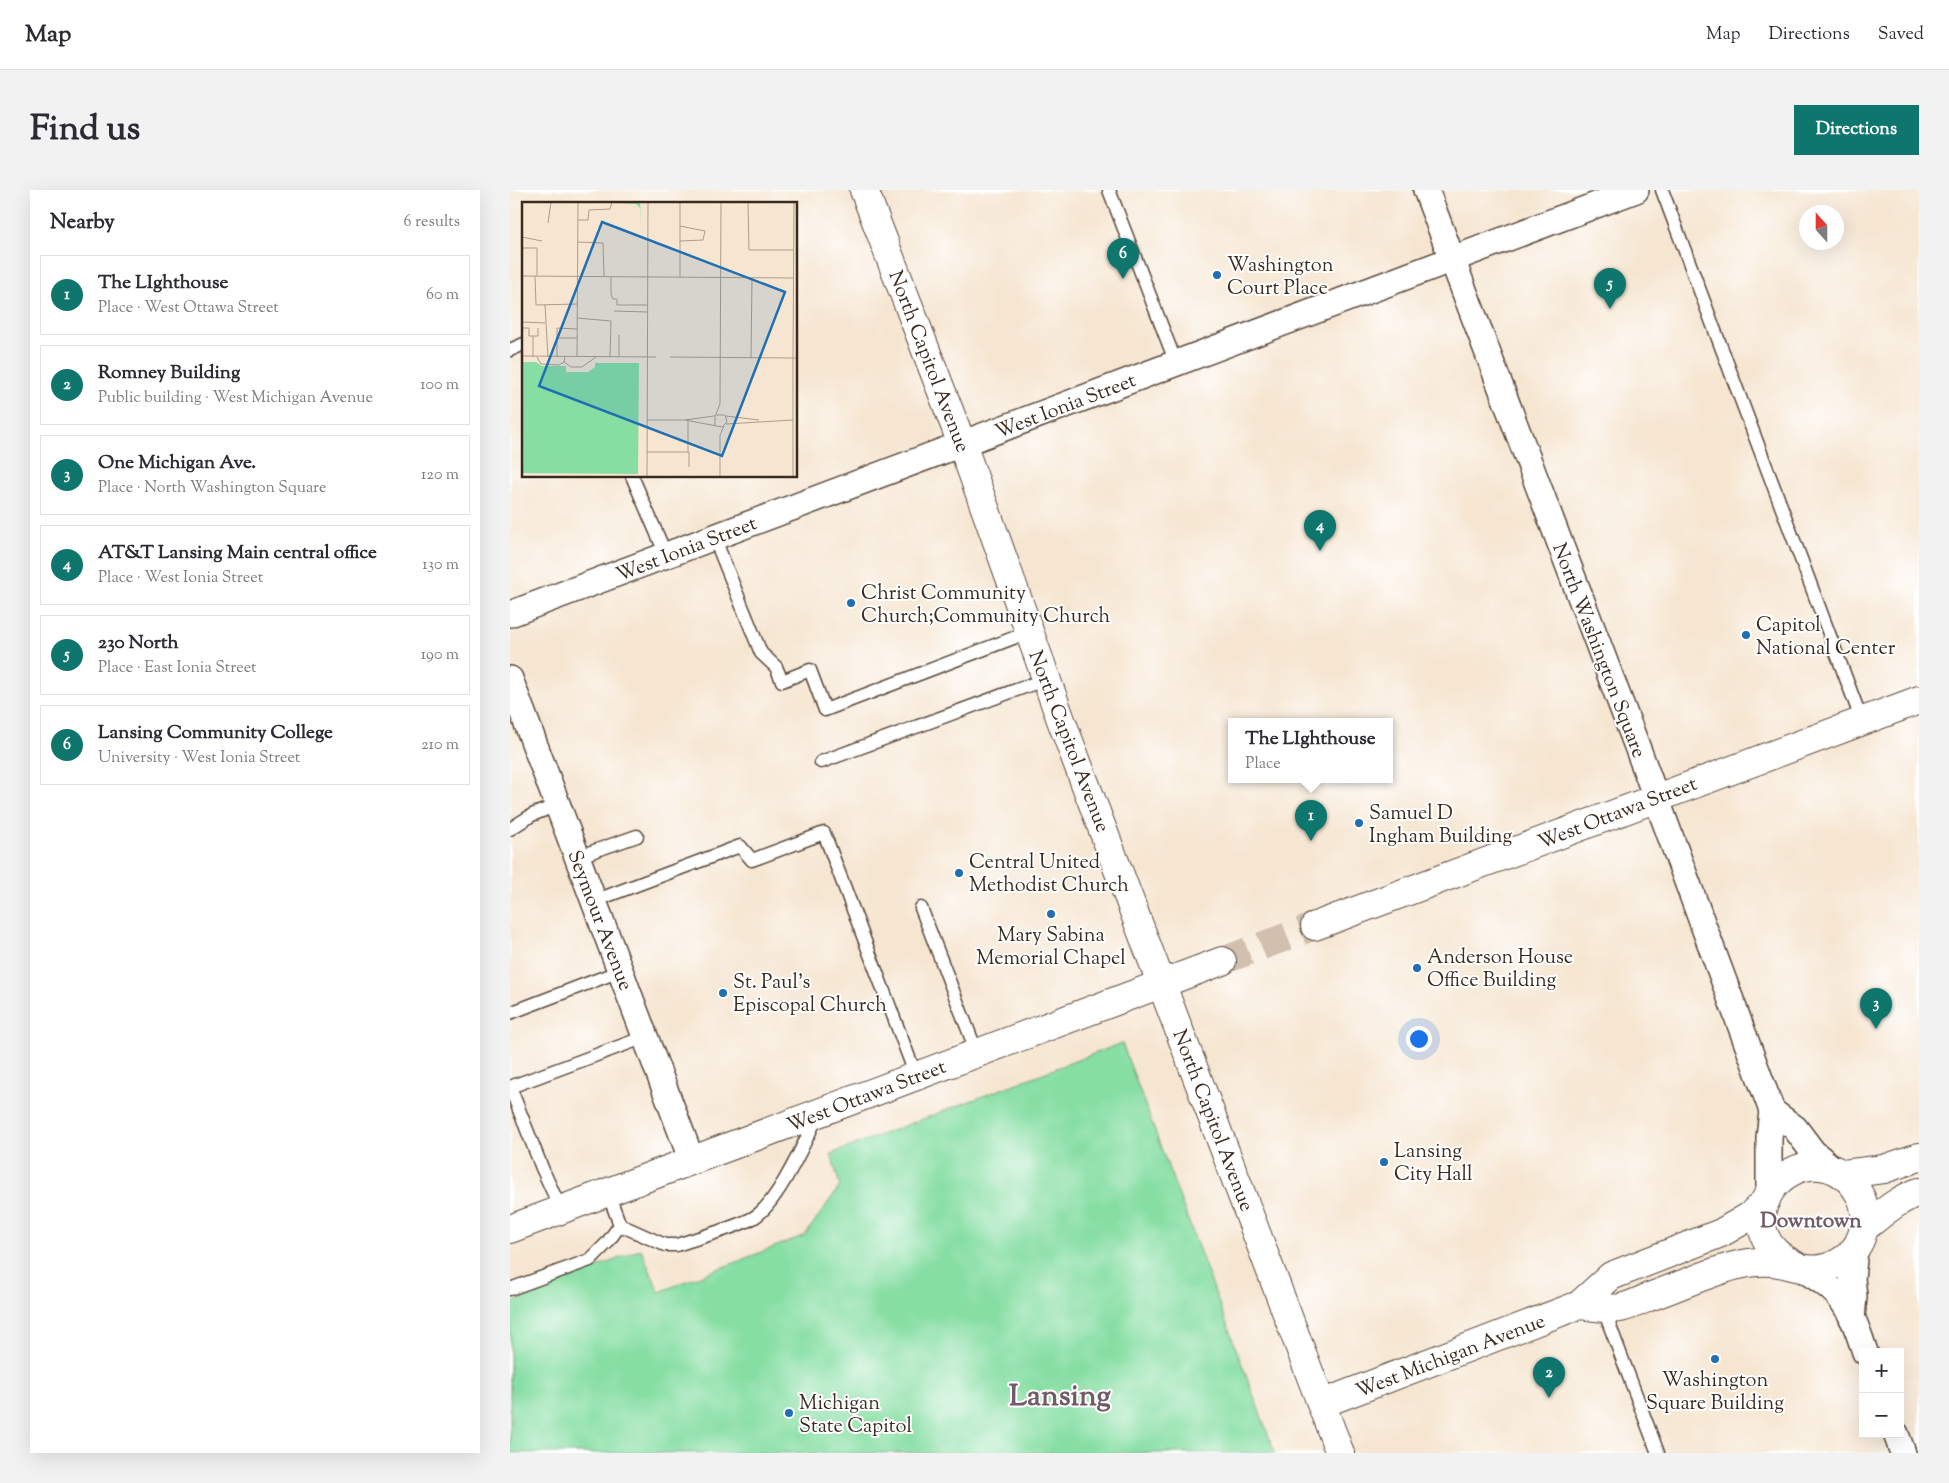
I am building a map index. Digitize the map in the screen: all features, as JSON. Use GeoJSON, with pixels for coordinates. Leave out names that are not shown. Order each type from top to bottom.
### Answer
{"type":"FeatureCollection","features":[{"type":"Feature","properties":{"kind":"street","name":"North Capitol Avenue"},"geometry":{"type":"LineString","coordinates":[[864,190],[962,444],[1046,679],[1340,1453]]}},
{"type":"Feature","properties":{"kind":"street","name":"North Washington Square"},"geometry":{"type":"LineString","coordinates":[[1426,190],[1656,797],[1772,1111]]}},
{"type":"Feature","properties":{"kind":"street","name":"West Ionia Street"},"geometry":{"type":"LineString","coordinates":[[510,614],[1636,190]]}},
{"type":"Feature","properties":{"kind":"street","name":"Seymour Avenue"},"geometry":{"type":"LineString","coordinates":[[510,679],[692,1161]]}},
{"type":"Feature","properties":{"kind":"street","name":"West Ottawa Street"},"geometry":{"type":"LineString","coordinates":[[1315,926],[1919,700]]}},
{"type":"Feature","properties":{"kind":"street","name":"West Ottawa Street"},"geometry":{"type":"LineString","coordinates":[[510,1229],[1222,961]]}},
{"type":"Feature","properties":{"kind":"street"},"geometry":{"type":"LineString","coordinates":[[1772,1111],[1795,1128],[1813,1152],[1854,1184],[1862,1197],[1866,1212],[1852,1279],[1854,1296],[1852,1318]]}},
{"type":"Feature","properties":{"kind":"street"},"geometry":{"type":"LineString","coordinates":[[1768,1195],[1769,1138],[1772,1111]]}},
{"type":"Feature","properties":{"kind":"street"},"geometry":{"type":"LineString","coordinates":[[1863,1348],[1843,1301],[1830,1288],[1779,1256],[1768,1242],[1762,1226],[1763,1208],[1768,1195],[1779,1179],[1791,1171],[1805,1166],[1820,1166],[1838,1172],[1884,1169],[1919,1157]]}},
{"type":"Feature","properties":{"kind":"street"},"geometry":{"type":"LineString","coordinates":[[1798,1267],[1816,1269],[1831,1266],[1845,1259],[1860,1238],[1889,1208],[1910,1195],[1919,1192]]}},
{"type":"Feature","properties":{"kind":"street","name":"West Michigan Avenue"},"geometry":{"type":"LineString","coordinates":[[1591,1306],[1611,1276],[1721,1233],[1750,1216],[1768,1195]]}},
{"type":"Feature","properties":{"kind":"street","name":"West Michigan Avenue"},"geometry":{"type":"LineString","coordinates":[[1321,1404],[1591,1306],[1620,1308],[1734,1266],[1770,1262],[1798,1267]]}},
{"type":"Feature","properties":{"kind":"street"},"geometry":{"type":"LineString","coordinates":[[1897,1438],[1903,1453]]}},
{"type":"Feature","properties":{"kind":"lane"},"geometry":{"type":"LineString","coordinates":[[1109,190],[1176,363]]}},
{"type":"Feature","properties":{"kind":"lane"},"geometry":{"type":"LineString","coordinates":[[1662,190],[1862,721]]}},
{"type":"Feature","properties":{"kind":"lane"},"geometry":{"type":"LineString","coordinates":[[510,350],[522,345]]}},
{"type":"Feature","properties":{"kind":"lane"},"geometry":{"type":"LineString","coordinates":[[633,478],[666,555]]}},
{"type":"Feature","properties":{"kind":"lane"},"geometry":{"type":"LineString","coordinates":[[714,537],[761,653],[776,667],[782,681],[810,670],[824,710],[1030,632]]}},
{"type":"Feature","properties":{"kind":"lane"},"geometry":{"type":"LineString","coordinates":[[820,762],[1046,679]]}},
{"type":"Feature","properties":{"kind":"lane"},"geometry":{"type":"LineString","coordinates":[[510,829],[532,814],[558,805]]}},
{"type":"Feature","properties":{"kind":"lane"},"geometry":{"type":"LineString","coordinates":[[594,901],[740,846],[752,860],[824,833],[916,1076]]}},
{"type":"Feature","properties":{"kind":"lane"},"geometry":{"type":"LineString","coordinates":[[577,858],[637,836]]}},
{"type":"Feature","properties":{"kind":"lane"},"geometry":{"type":"LineString","coordinates":[[921,908],[977,1053]]}},
{"type":"Feature","properties":{"kind":"lane"},"geometry":{"type":"LineString","coordinates":[[510,1013],[620,971]]}},
{"type":"Feature","properties":{"kind":"lane"},"geometry":{"type":"LineString","coordinates":[[561,1210],[510,1087],[645,1036]]}},
{"type":"Feature","properties":{"kind":"lane"},"geometry":{"type":"LineString","coordinates":[[608,1192],[620,1225],[665,1245],[677,1245],[754,1217],[769,1204],[796,1159],[819,1113]]}},
{"type":"Feature","properties":{"kind":"lane"},"geometry":{"type":"LineString","coordinates":[[510,1289],[590,1260],[607,1243],[620,1225]]}},
{"type":"Feature","properties":{"kind":"lane"},"geometry":{"type":"LineString","coordinates":[[1591,1306],[1658,1453]]}},
{"type":"Feature","properties":{"kind":"green space"},"geometry":{"type":"Polygon","coordinates":[[[1122,1043],[1275,1453],[510,1453],[510,1304],[641,1249],[659,1292],[805,1235],[840,1186],[831,1154],[1122,1043]]]}},
{"type":"Feature","properties":{"kind":"tunnel"},"geometry":{"type":"LineString","coordinates":[[1222,961],[1315,926]]}},
{"type":"Feature","properties":{"kind":"place","name":"Washington Court Place"},"geometry":{"type":"Point","coordinates":[1217,275]}},
{"type":"Feature","properties":{"kind":"place","name":"Lansing Community College"},"geometry":{"type":"Point","coordinates":[1123,279]}},
{"type":"Feature","properties":{"kind":"place","name":"230 North"},"geometry":{"type":"Point","coordinates":[1610,309]}},
{"type":"Feature","properties":{"kind":"place","name":"AT&T Lansing Main central office"},"geometry":{"type":"Point","coordinates":[1320,551]}},
{"type":"Feature","properties":{"kind":"place","name":"Christ Community Church;Community Church"},"geometry":{"type":"Point","coordinates":[851,603]}},
{"type":"Feature","properties":{"kind":"place","name":"Capitol National Center"},"geometry":{"type":"Point","coordinates":[1746,635]}},
{"type":"Feature","properties":{"kind":"place","name":"Samuel D Ingham Building"},"geometry":{"type":"Point","coordinates":[1359,823]}},
{"type":"Feature","properties":{"kind":"place","name":"The LIghthouse"},"geometry":{"type":"Point","coordinates":[1311,841]}},
{"type":"Feature","properties":{"kind":"place","name":"Central United Methodist Church"},"geometry":{"type":"Point","coordinates":[959,873]}},
{"type":"Feature","properties":{"kind":"place","name":"Mary Sabina Memorial Chapel"},"geometry":{"type":"Point","coordinates":[1051,914]}},
{"type":"Feature","properties":{"kind":"place","name":"Anderson House Office Building"},"geometry":{"type":"Point","coordinates":[1417,968]}},
{"type":"Feature","properties":{"kind":"place","name":"St. Paul's Episcopal Church"},"geometry":{"type":"Point","coordinates":[723,993]}},
{"type":"Feature","properties":{"kind":"place","name":"One Michigan Ave."},"geometry":{"type":"Point","coordinates":[1876,1029]}},
{"type":"Feature","properties":{"kind":"place","name":"Lansing City Hall"},"geometry":{"type":"Point","coordinates":[1384,1162]}},
{"type":"Feature","properties":{"kind":"place","name":"Washington Square Building"},"geometry":{"type":"Point","coordinates":[1715,1359]}},
{"type":"Feature","properties":{"kind":"place","name":"Romney Building"},"geometry":{"type":"Point","coordinates":[1549,1398]}},
{"type":"Feature","properties":{"kind":"place","name":"Michigan State Capitol"},"geometry":{"type":"Point","coordinates":[789,1413]}},
{"type":"Feature","properties":{"kind":"district","name":"Downtown"},"geometry":{"type":"Point","coordinates":[1811,1220]}},
{"type":"Feature","properties":{"kind":"district","name":"Lansing"},"geometry":{"type":"Point","coordinates":[1060,1395]}}]}
